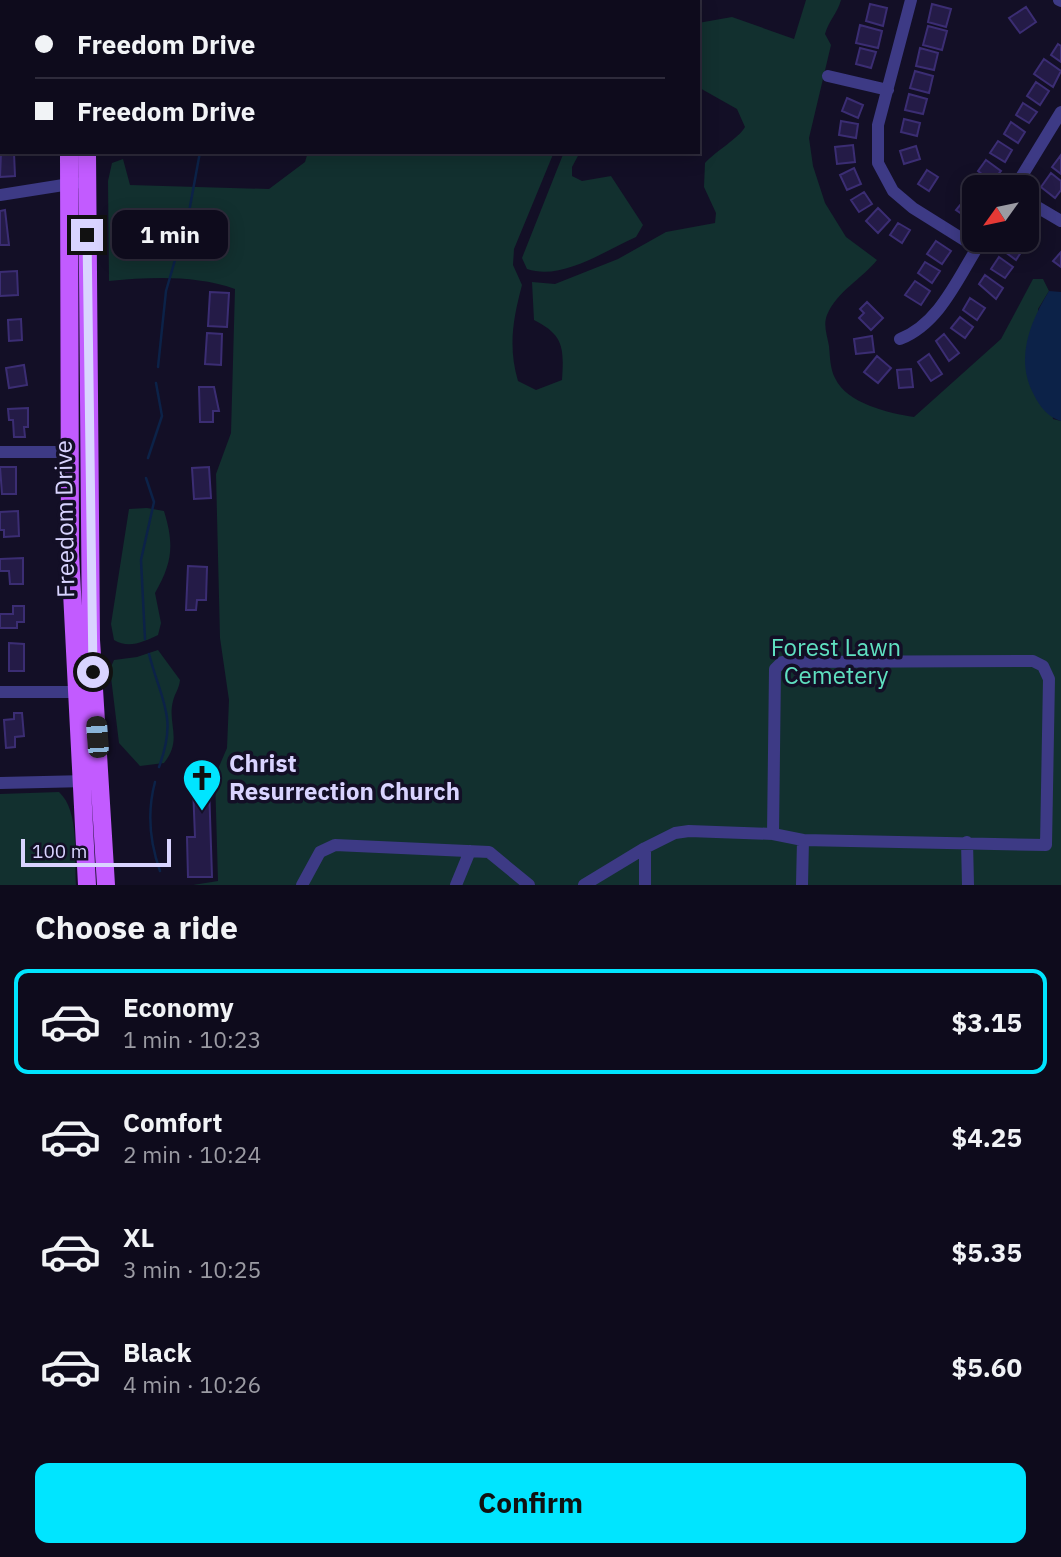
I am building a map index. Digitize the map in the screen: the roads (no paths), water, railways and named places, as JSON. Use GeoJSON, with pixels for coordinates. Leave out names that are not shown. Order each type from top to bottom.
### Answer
{"type":"FeatureCollection","features":[{"type":"Feature","properties":{"kind":"main road","name":"Freedom Drive"},"geometry":{"type":"LineString","coordinates":[[70,154],[78,183],[91,640],[87,885]]}},
{"type":"Feature","properties":{"kind":"main road","name":"Freedom Drive"},"geometry":{"type":"LineString","coordinates":[[86,154],[78,183],[70,452],[77,692],[106,885]]}},
{"type":"Feature","properties":{"kind":"street"},"geometry":{"type":"LineString","coordinates":[[911,0],[878,125],[877,147],[884,176],[893,191],[913,208],[962,234]]}},
{"type":"Feature","properties":{"kind":"street"},"geometry":{"type":"LineString","coordinates":[[828,76],[888,90]]}},
{"type":"Feature","properties":{"kind":"street"},"geometry":{"type":"LineString","coordinates":[[1022,175],[1061,112]]}},
{"type":"Feature","properties":{"kind":"street"},"geometry":{"type":"LineString","coordinates":[[0,195],[78,183]]}},
{"type":"Feature","properties":{"kind":"street"},"geometry":{"type":"LineString","coordinates":[[1040,209],[1061,221]]}},
{"type":"Feature","properties":{"kind":"street"},"geometry":{"type":"LineString","coordinates":[[900,339],[915,333],[932,319],[975,252]]}},
{"type":"Feature","properties":{"kind":"street"},"geometry":{"type":"LineString","coordinates":[[0,452],[70,452]]}},
{"type":"Feature","properties":{"kind":"street"},"geometry":{"type":"LineString","coordinates":[[584,885],[645,848],[676,833],[689,831],[773,834],[803,840],[1046,845],[1049,679],[1044,666],[1033,661],[782,662],[775,668],[773,834]]}},
{"type":"Feature","properties":{"kind":"street"},"geometry":{"type":"LineString","coordinates":[[0,692],[77,692]]}},
{"type":"Feature","properties":{"kind":"street"},"geometry":{"type":"LineString","coordinates":[[0,783],[90,781]]}},
{"type":"Feature","properties":{"kind":"street"},"geometry":{"type":"LineString","coordinates":[[802,885],[803,840]]}},
{"type":"Feature","properties":{"kind":"street"},"geometry":{"type":"LineString","coordinates":[[967,842],[968,885]]}},
{"type":"Feature","properties":{"kind":"street"},"geometry":{"type":"LineString","coordinates":[[302,885],[320,852],[335,845],[489,852],[529,885]]}},
{"type":"Feature","properties":{"kind":"street"},"geometry":{"type":"LineString","coordinates":[[645,848],[645,885]]}},
{"type":"Feature","properties":{"kind":"street"},"geometry":{"type":"LineString","coordinates":[[456,885],[470,851]]}},
{"type":"Feature","properties":{"kind":"water"},"geometry":{"type":"Polygon","coordinates":[[[1049,291],[1061,292],[1061,421],[1048,414],[1039,404],[1028,382],[1026,369],[1025,355],[1030,329],[1049,291]]]}},
{"type":"Feature","properties":{"kind":"waterway"},"geometry":{"type":"LineString","coordinates":[[158,367],[166,291],[189,212],[200,154]]}},
{"type":"Feature","properties":{"kind":"waterway"},"geometry":{"type":"LineString","coordinates":[[148,458],[162,416],[156,383]]}},
{"type":"Feature","properties":{"kind":"waterway"},"geometry":{"type":"LineString","coordinates":[[145,639],[141,560],[154,502],[146,478]]}},
{"type":"Feature","properties":{"kind":"waterway"},"geometry":{"type":"LineString","coordinates":[[149,654],[166,709],[167,734],[159,767]]}},
{"type":"Feature","properties":{"kind":"waterway"},"geometry":{"type":"LineString","coordinates":[[155,782],[151,827],[160,871]]}},
{"type":"Feature","properties":{"kind":"place","name":"Christ Resurrection Church"},"geometry":{"type":"Point","coordinates":[202,812]}},
{"type":"Feature","properties":{"kind":"park label","name":"Forest Lawn Cemetery"},"geometry":{"type":"Point","coordinates":[836,662]}}]}
